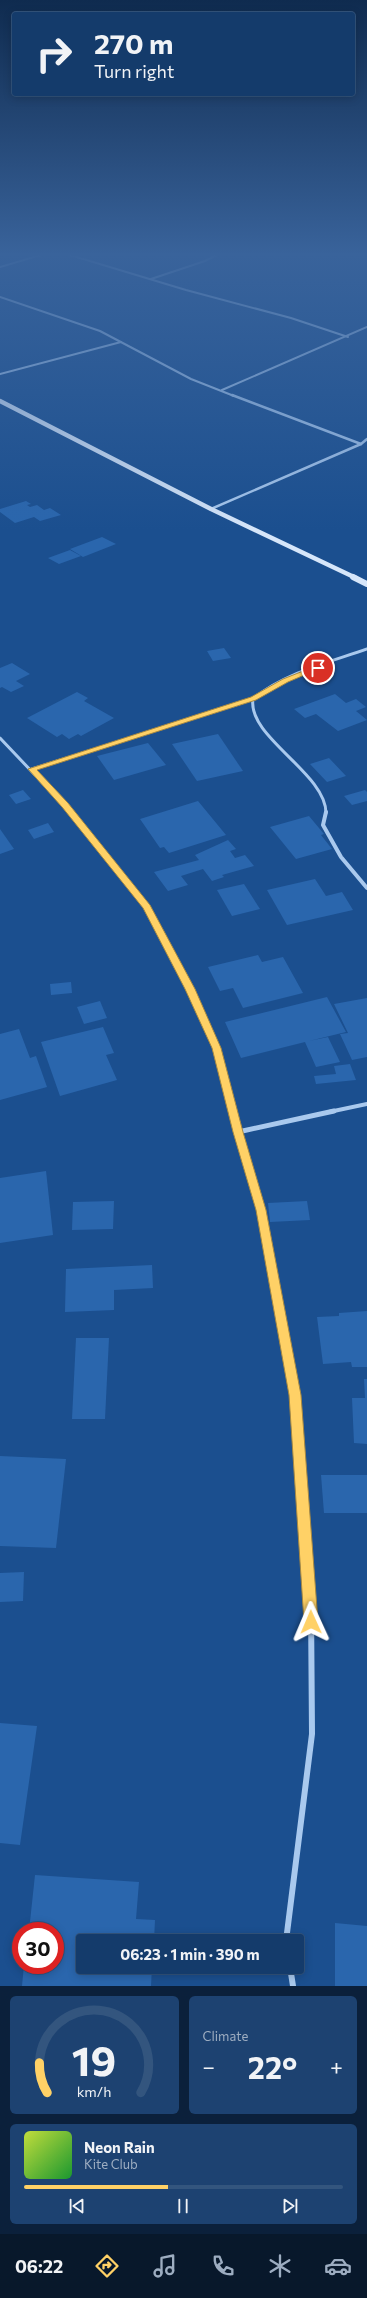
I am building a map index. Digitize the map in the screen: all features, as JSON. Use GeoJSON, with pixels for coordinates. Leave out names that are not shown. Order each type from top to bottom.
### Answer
{"type":"FeatureCollection","features":[{"type":"Feature","properties":{"kind":"street"},"geometry":{"type":"LineString","coordinates":[[0,374],[111,345]]}},
{"type":"Feature","properties":{"kind":"street"},"geometry":{"type":"LineString","coordinates":[[126,345],[173,371],[361,444]]}},
{"type":"Feature","properties":{"kind":"street"},"geometry":{"type":"LineString","coordinates":[[221,390],[330,345]]}},
{"type":"Feature","properties":{"kind":"street"},"geometry":{"type":"LineString","coordinates":[[0,401],[211,509],[367,584]]}},
{"type":"Feature","properties":{"kind":"street"},"geometry":{"type":"LineString","coordinates":[[211,509],[361,444],[367,438]]}},
{"type":"Feature","properties":{"kind":"street"},"geometry":{"type":"LineString","coordinates":[[32,769],[254,699],[286,681],[367,649]]}},
{"type":"Feature","properties":{"kind":"street"},"geometry":{"type":"LineString","coordinates":[[254,699],[251,704],[252,710],[264,730],[315,786],[326,809],[323,825],[341,857],[367,888]]}},
{"type":"Feature","properties":{"kind":"street"},"geometry":{"type":"LineString","coordinates":[[0,738],[32,769],[65,805],[147,907],[190,989],[217,1048],[238,1132],[261,1210],[295,1395],[311,1606],[312,1734],[287,1934]]}},
{"type":"Feature","properties":{"kind":"street"},"geometry":{"type":"LineString","coordinates":[[238,1132],[367,1104]]}},
{"type":"Feature","properties":{"kind":"street"},"geometry":{"type":"LineString","coordinates":[[291,1974],[293,1986]]}},
{"type":"Feature","properties":{"kind":"building"},"geometry":{"type":"Polygon","coordinates":[[[26,501],[31,504],[27,505],[30,507],[37,505],[44,510],[50,508],[61,515],[40,521],[34,517],[15,523],[0,512],[0,509],[26,501]]]}},
{"type":"Feature","properties":{"kind":"building"},"geometry":{"type":"Polygon","coordinates":[[[102,537],[116,544],[83,557],[70,549],[102,537]]]}},
{"type":"Feature","properties":{"kind":"building"},"geometry":{"type":"Polygon","coordinates":[[[70,550],[81,556],[59,564],[48,558],[70,550]]]}},
{"type":"Feature","properties":{"kind":"building"},"geometry":{"type":"Polygon","coordinates":[[[224,648],[231,658],[213,661],[207,651],[224,648]]]}},
{"type":"Feature","properties":{"kind":"building"},"geometry":{"type":"Polygon","coordinates":[[[12,663],[30,674],[16,681],[24,686],[11,692],[2,687],[0,688],[0,668],[12,663]]]}},
{"type":"Feature","properties":{"kind":"building"},"geometry":{"type":"Polygon","coordinates":[[[77,692],[88,698],[84,701],[114,718],[81,736],[78,734],[69,739],[62,734],[57,737],[27,718],[77,692]]]}},
{"type":"Feature","properties":{"kind":"building"},"geometry":{"type":"Polygon","coordinates":[[[335,694],[346,703],[356,699],[366,707],[356,711],[367,720],[338,731],[316,714],[305,718],[294,709],[335,694]]]}},
{"type":"Feature","properties":{"kind":"building"},"geometry":{"type":"Polygon","coordinates":[[[218,734],[243,771],[197,781],[172,744],[218,734]]]}},
{"type":"Feature","properties":{"kind":"building"},"geometry":{"type":"Polygon","coordinates":[[[148,743],[166,765],[114,780],[97,756],[148,743]]]}},
{"type":"Feature","properties":{"kind":"building"},"geometry":{"type":"Polygon","coordinates":[[[329,758],[346,776],[327,782],[310,764],[329,758]]]}},
{"type":"Feature","properties":{"kind":"building"},"geometry":{"type":"Polygon","coordinates":[[[23,790],[31,799],[16,804],[9,795],[23,790]]]}},
{"type":"Feature","properties":{"kind":"building"},"geometry":{"type":"Polygon","coordinates":[[[365,790],[367,792],[367,801],[352,805],[344,796],[365,790]]]}},
{"type":"Feature","properties":{"kind":"building"},"geometry":{"type":"Polygon","coordinates":[[[198,801],[226,835],[169,853],[164,847],[160,848],[140,819],[198,801]]]}},
{"type":"Feature","properties":{"kind":"building"},"geometry":{"type":"Polygon","coordinates":[[[309,816],[324,834],[321,835],[332,849],[296,859],[270,827],[309,816]]]}},
{"type":"Feature","properties":{"kind":"building"},"geometry":{"type":"Polygon","coordinates":[[[48,823],[54,832],[34,839],[28,830],[48,823]]]}},
{"type":"Feature","properties":{"kind":"building"},"geometry":{"type":"Polygon","coordinates":[[[0,829],[14,849],[0,854],[0,829]]]}},
{"type":"Feature","properties":{"kind":"building"},"geometry":{"type":"Polygon","coordinates":[[[228,840],[236,849],[230,851],[235,858],[245,855],[254,866],[222,875],[224,877],[212,881],[203,869],[181,876],[188,885],[168,891],[154,872],[199,860],[195,855],[228,840]]]}},
{"type":"Feature","properties":{"kind":"building"},"geometry":{"type":"Polygon","coordinates":[[[315,879],[326,896],[342,892],[353,910],[287,925],[267,890],[315,879]]]}},
{"type":"Feature","properties":{"kind":"building"},"geometry":{"type":"Polygon","coordinates":[[[244,884],[260,909],[232,916],[217,890],[244,884]]]}},
{"type":"Feature","properties":{"kind":"building"},"geometry":{"type":"Polygon","coordinates":[[[258,955],[262,962],[283,957],[303,993],[243,1008],[233,988],[220,991],[208,967],[258,955]]]}},
{"type":"Feature","properties":{"kind":"building"},"geometry":{"type":"Polygon","coordinates":[[[71,982],[72,993],[51,995],[50,984],[71,982]]]}},
{"type":"Feature","properties":{"kind":"building"},"geometry":{"type":"Polygon","coordinates":[[[327,997],[346,1032],[309,1041],[328,1037],[340,1062],[316,1067],[305,1042],[241,1058],[225,1022],[327,997]]]}},
{"type":"Feature","properties":{"kind":"building"},"geometry":{"type":"Polygon","coordinates":[[[367,998],[367,1057],[352,1060],[340,1034],[348,1033],[334,1004],[367,998]]]}},
{"type":"Feature","properties":{"kind":"building"},"geometry":{"type":"Polygon","coordinates":[[[100,1001],[107,1018],[84,1024],[77,1007],[100,1001]]]}},
{"type":"Feature","properties":{"kind":"building"},"geometry":{"type":"Polygon","coordinates":[[[103,1027],[114,1053],[106,1055],[117,1080],[60,1096],[41,1042],[103,1027]]]}},
{"type":"Feature","properties":{"kind":"building"},"geometry":{"type":"Polygon","coordinates":[[[19,1029],[30,1058],[36,1056],[47,1087],[0,1100],[0,1034],[19,1029]]]}},
{"type":"Feature","properties":{"kind":"building"},"geometry":{"type":"Polygon","coordinates":[[[350,1064],[356,1080],[316,1084],[314,1076],[336,1074],[334,1066],[350,1064]]]}},
{"type":"Feature","properties":{"kind":"building"},"geometry":{"type":"Polygon","coordinates":[[[46,1171],[53,1235],[0,1243],[0,1178],[46,1171]]]}},
{"type":"Feature","properties":{"kind":"building"},"geometry":{"type":"Polygon","coordinates":[[[114,1201],[113,1229],[72,1230],[73,1202],[114,1201]]]}},
{"type":"Feature","properties":{"kind":"building"},"geometry":{"type":"Polygon","coordinates":[[[307,1201],[310,1220],[270,1222],[268,1203],[307,1201]]]}},
{"type":"Feature","properties":{"kind":"building"},"geometry":{"type":"Polygon","coordinates":[[[152,1265],[153,1288],[114,1290],[114,1310],[65,1312],[66,1269],[152,1265]]]}},
{"type":"Feature","properties":{"kind":"building"},"geometry":{"type":"Polygon","coordinates":[[[367,1311],[367,1367],[352,1367],[351,1362],[323,1364],[317,1317],[339,1316],[339,1313],[367,1311]]]}},
{"type":"Feature","properties":{"kind":"building"},"geometry":{"type":"Polygon","coordinates":[[[76,1338],[109,1338],[105,1419],[72,1419],[76,1338]]]}},
{"type":"Feature","properties":{"kind":"building"},"geometry":{"type":"Polygon","coordinates":[[[364,1379],[367,1379],[367,1444],[354,1443],[352,1398],[365,1398],[364,1379]]]}},
{"type":"Feature","properties":{"kind":"building"},"geometry":{"type":"Polygon","coordinates":[[[0,1456],[66,1459],[56,1548],[0,1546],[0,1456]]]}},
{"type":"Feature","properties":{"kind":"building"},"geometry":{"type":"Polygon","coordinates":[[[321,1475],[367,1475],[367,1513],[324,1513],[321,1475]]]}},
{"type":"Feature","properties":{"kind":"building"},"geometry":{"type":"Polygon","coordinates":[[[24,1572],[23,1601],[0,1602],[0,1573],[24,1572]]]}},
{"type":"Feature","properties":{"kind":"building"},"geometry":{"type":"Polygon","coordinates":[[[0,1723],[37,1726],[20,1845],[0,1843],[0,1723]]]}},
{"type":"Feature","properties":{"kind":"building"},"geometry":{"type":"Polygon","coordinates":[[[35,1875],[139,1882],[136,1919],[155,1920],[154,1934],[76,1934],[76,1974],[152,1974],[151,1986],[22,1986],[23,1974],[64,1974],[64,1922],[30,1922],[35,1875]]]}},
{"type":"Feature","properties":{"kind":"building"},"geometry":{"type":"Polygon","coordinates":[[[335,1923],[367,1926],[367,1986],[335,1986],[335,1923]]]}},
{"type":"Feature","properties":{"kind":"route"},"geometry":{"type":"LineString","coordinates":[[311,1622],[295,1395],[261,1210],[238,1132],[217,1048],[190,989],[147,907],[65,805],[32,769],[254,699],[262,693],[286,681],[318,668]]}}]}
